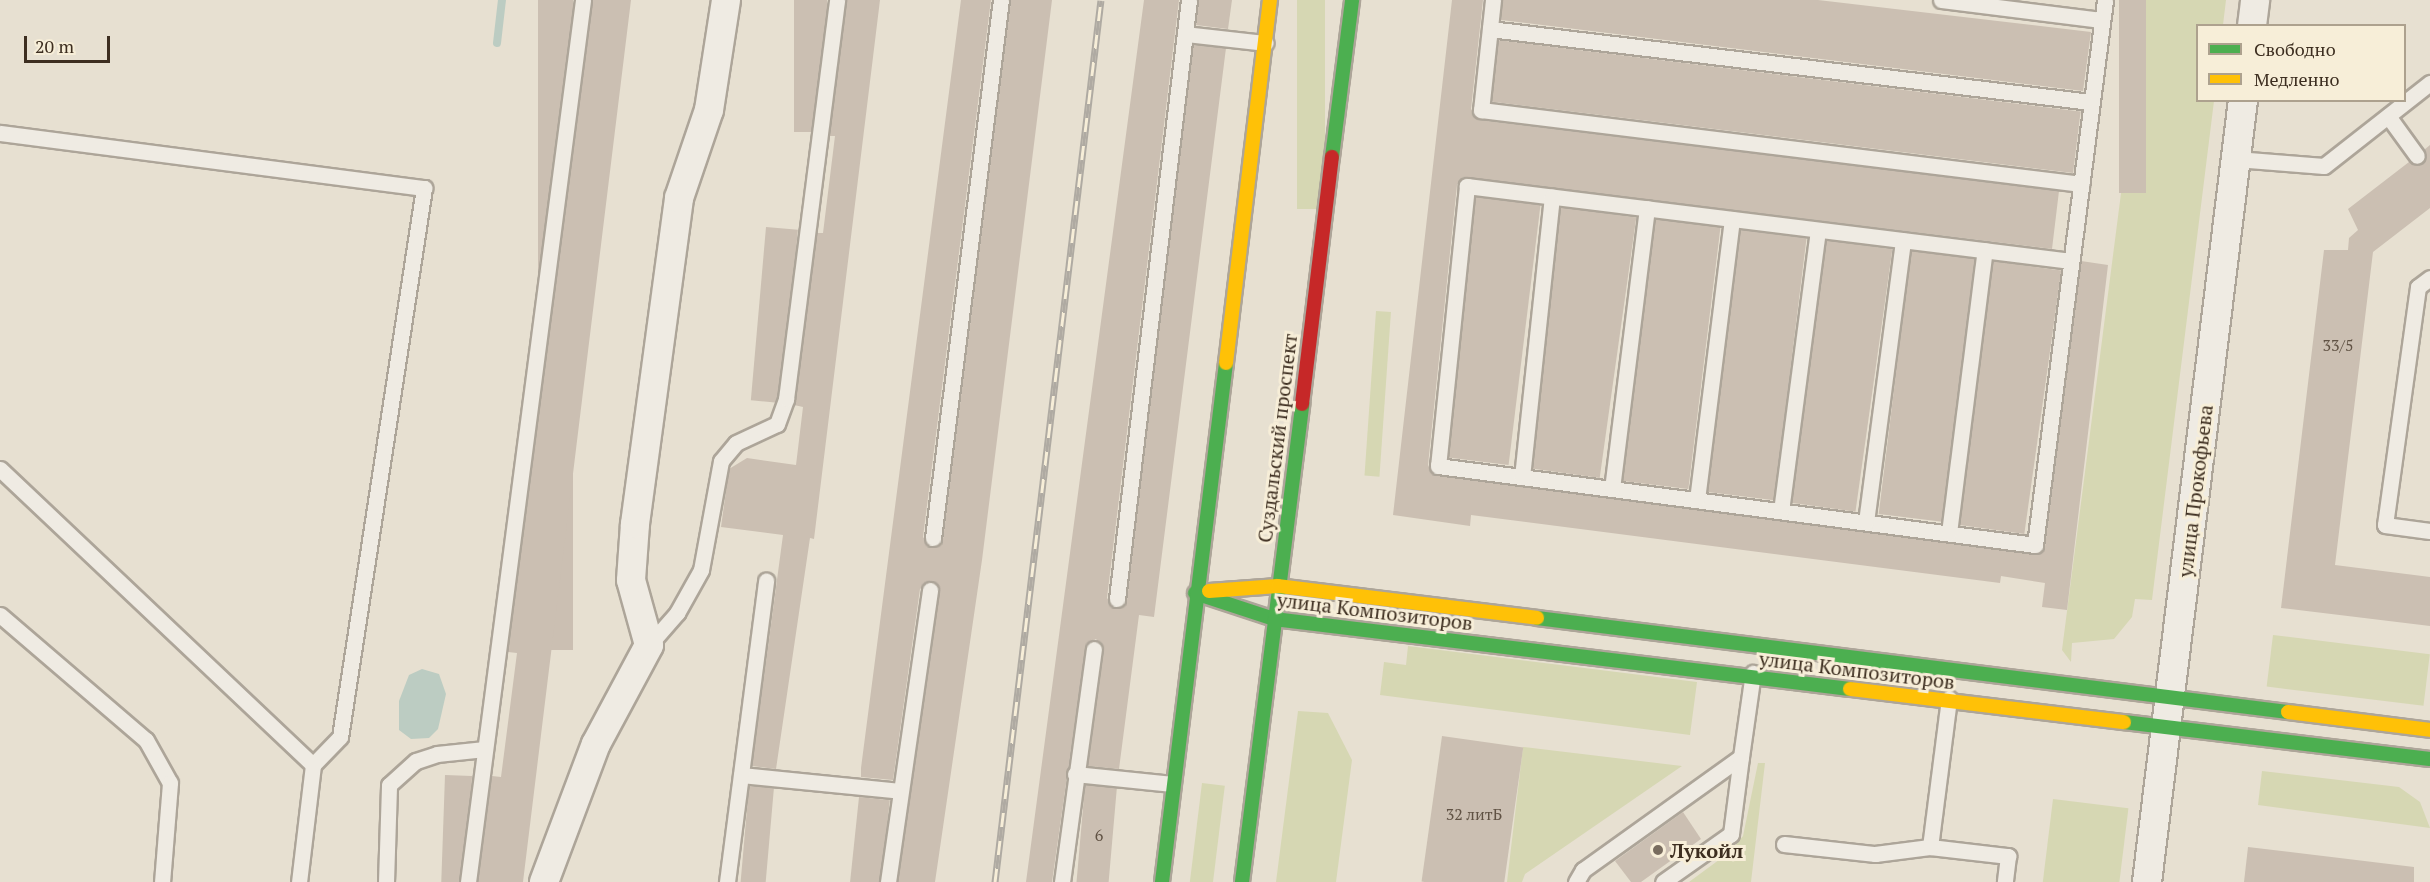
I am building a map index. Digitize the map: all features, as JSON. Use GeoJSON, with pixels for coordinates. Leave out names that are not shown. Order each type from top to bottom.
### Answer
{"type":"FeatureCollection","features":[{"type":"Feature","properties":{"kind":"street"},"geometry":{"type":"LineString","coordinates":[[544,882],[596,744],[649,645],[631,580],[635,524],[679,198],[709,110],[726,0]]}},
{"type":"Feature","properties":{"kind":"street"},"geometry":{"type":"LineString","coordinates":[[1162,882],[1270,0]]}},
{"type":"Feature","properties":{"kind":"street","name":"Суздальский проспект"},"geometry":{"type":"LineString","coordinates":[[1242,882],[1352,0]]}},
{"type":"Feature","properties":{"kind":"street"},"geometry":{"type":"LineString","coordinates":[[2252,24],[2255,0]]}},
{"type":"Feature","properties":{"kind":"street","name":"улица Прокофьева"},"geometry":{"type":"LineString","coordinates":[[2147,882],[2243,102]]}},
{"type":"Feature","properties":{"kind":"street","name":"улица Композиторов"},"geometry":{"type":"LineString","coordinates":[[1196,592],[1278,586],[2430,730]]}},
{"type":"Feature","properties":{"kind":"street","name":"улица Композиторов"},"geometry":{"type":"LineString","coordinates":[[1196,592],[1274,619],[2430,759]]}},
{"type":"Feature","properties":{"kind":"lane"},"geometry":{"type":"LineString","coordinates":[[468,882],[583,0]]}},
{"type":"Feature","properties":{"kind":"lane"},"geometry":{"type":"LineString","coordinates":[[649,645],[677,613],[701,570],[721,461],[736,443],[777,424],[786,399],[837,0]]}},
{"type":"Feature","properties":{"kind":"lane"},"geometry":{"type":"LineString","coordinates":[[933,538],[1001,0]]}},
{"type":"Feature","properties":{"kind":"lane"},"geometry":{"type":"LineString","coordinates":[[1117,600],[1189,0]]}},
{"type":"Feature","properties":{"kind":"lane"},"geometry":{"type":"LineString","coordinates":[[1493,0],[1481,110],[2081,184]]}},
{"type":"Feature","properties":{"kind":"lane"},"geometry":{"type":"LineString","coordinates":[[1941,0],[2102,20]]}},
{"type":"Feature","properties":{"kind":"lane"},"geometry":{"type":"LineString","coordinates":[[2071,261],[1467,186],[1438,466],[2034,545],[2071,261],[2081,184],[2091,102],[2105,0]]}},
{"type":"Feature","properties":{"kind":"lane"},"geometry":{"type":"LineString","coordinates":[[1490,29],[2091,102]]}},
{"type":"Feature","properties":{"kind":"lane"},"geometry":{"type":"LineString","coordinates":[[1185,34],[1265,43]]}},
{"type":"Feature","properties":{"kind":"lane"},"geometry":{"type":"LineString","coordinates":[[2406,102],[2430,83]]}},
{"type":"Feature","properties":{"kind":"lane"},"geometry":{"type":"LineString","coordinates":[[2236,159],[2324,166],[2406,102]]}},
{"type":"Feature","properties":{"kind":"lane"},"geometry":{"type":"LineString","coordinates":[[2388,116],[2417,156]]}},
{"type":"Feature","properties":{"kind":"lane"},"geometry":{"type":"LineString","coordinates":[[0,133],[424,188],[340,737],[313,765],[299,882]]}},
{"type":"Feature","properties":{"kind":"lane"},"geometry":{"type":"LineString","coordinates":[[1522,477],[1552,197]]}},
{"type":"Feature","properties":{"kind":"lane"},"geometry":{"type":"LineString","coordinates":[[1612,489],[1647,208]]}},
{"type":"Feature","properties":{"kind":"lane"},"geometry":{"type":"LineString","coordinates":[[1697,500],[1732,219]]}},
{"type":"Feature","properties":{"kind":"lane"},"geometry":{"type":"LineString","coordinates":[[1781,511],[1818,230]]}},
{"type":"Feature","properties":{"kind":"lane"},"geometry":{"type":"LineString","coordinates":[[1866,522],[1903,240]]}},
{"type":"Feature","properties":{"kind":"lane"},"geometry":{"type":"LineString","coordinates":[[1949,533],[1985,250]]}},
{"type":"Feature","properties":{"kind":"lane"},"geometry":{"type":"LineString","coordinates":[[2430,278],[2418,287],[2385,525],[2430,531]]}},
{"type":"Feature","properties":{"kind":"lane"},"geometry":{"type":"LineString","coordinates":[[0,469],[313,765]]}},
{"type":"Feature","properties":{"kind":"lane"},"geometry":{"type":"LineString","coordinates":[[727,882],[766,581]]}},
{"type":"Feature","properties":{"kind":"lane"},"geometry":{"type":"LineString","coordinates":[[888,882],[930,590]]}},
{"type":"Feature","properties":{"kind":"lane"},"geometry":{"type":"LineString","coordinates":[[0,615],[146,740],[170,783],[162,882]]}},
{"type":"Feature","properties":{"kind":"lane"},"geometry":{"type":"LineString","coordinates":[[1663,882],[1731,834],[1757,646]]}},
{"type":"Feature","properties":{"kind":"lane"},"geometry":{"type":"LineString","coordinates":[[1062,882],[1094,649]]}},
{"type":"Feature","properties":{"kind":"lane"},"geometry":{"type":"LineString","coordinates":[[1930,847],[1953,670]]}},
{"type":"Feature","properties":{"kind":"lane"},"geometry":{"type":"LineString","coordinates":[[387,882],[390,785],[416,761],[436,754],[485,748]]}},
{"type":"Feature","properties":{"kind":"lane"},"geometry":{"type":"LineString","coordinates":[[1576,882],[1583,870],[1741,757]]}},
{"type":"Feature","properties":{"kind":"lane"},"geometry":{"type":"LineString","coordinates":[[1076,774],[1173,784]]}},
{"type":"Feature","properties":{"kind":"lane"},"geometry":{"type":"LineString","coordinates":[[741,775],[900,791]]}},
{"type":"Feature","properties":{"kind":"lane"},"geometry":{"type":"LineString","coordinates":[[1784,844],[1875,854],[1930,847],[2008,856],[2005,882]]}},
{"type":"Feature","properties":{"kind":"green space"},"geometry":{"type":"Polygon","coordinates":[[[1297,0],[1325,0],[1325,209],[1297,209],[1297,0]]]}},
{"type":"Feature","properties":{"kind":"green space"},"geometry":{"type":"Polygon","coordinates":[[[2146,0],[2226,0],[2223,24],[2196,24],[2196,102],[2214,102],[2152,600],[2135,599],[2132,617],[2114,639],[2072,643],[2071,662],[2062,650],[2146,0]]]}},
{"type":"Feature","properties":{"kind":"green space"},"geometry":{"type":"Polygon","coordinates":[[[1376,311],[1391,312],[1379,477],[1364,476],[1376,311]]]}},
{"type":"Feature","properties":{"kind":"green space"},"geometry":{"type":"Polygon","coordinates":[[[2273,635],[2430,654],[2423,706],[2267,687],[2273,635]]]}},
{"type":"Feature","properties":{"kind":"green space"},"geometry":{"type":"Polygon","coordinates":[[[1408,646],[1697,682],[1690,735],[1380,695],[1384,662],[1406,665],[1408,646]]]}},
{"type":"Feature","properties":{"kind":"green space"},"geometry":{"type":"Polygon","coordinates":[[[1298,711],[1328,713],[1352,760],[1336,882],[1276,882],[1298,711]]]}},
{"type":"Feature","properties":{"kind":"green space"},"geometry":{"type":"Polygon","coordinates":[[[1523,747],[1682,766],[1525,874],[1522,882],[1507,882],[1523,747]]]}},
{"type":"Feature","properties":{"kind":"green space"},"geometry":{"type":"Polygon","coordinates":[[[1758,763],[1765,763],[1751,882],[1689,882],[1731,851],[1743,836],[1758,763]]]}},
{"type":"Feature","properties":{"kind":"green space"},"geometry":{"type":"Polygon","coordinates":[[[2262,771],[2399,787],[2420,802],[2430,828],[2258,805],[2262,771]]]}},
{"type":"Feature","properties":{"kind":"green space"},"geometry":{"type":"Polygon","coordinates":[[[1202,783],[1225,786],[1213,882],[1190,882],[1202,783]]]}},
{"type":"Feature","properties":{"kind":"green space"},"geometry":{"type":"Polygon","coordinates":[[[2053,799],[2128,808],[2119,882],[2043,882],[2053,799]]]}},
{"type":"Feature","properties":{"kind":"shaded area"},"geometry":{"type":"Polygon","coordinates":[[[422,669],[439,674],[446,694],[438,729],[429,738],[411,739],[399,730],[399,701],[409,675],[422,669]]]}},
{"type":"Feature","properties":{"kind":"building"},"geometry":{"type":"Polygon","coordinates":[[[538,0],[573,0],[573,650],[538,650],[538,0]]]}},
{"type":"Feature","properties":{"kind":"building"},"geometry":{"type":"Polygon","coordinates":[[[593,0],[631,0],[523,882],[478,882],[492,776],[501,777],[517,653],[508,652],[593,0]]]}},
{"type":"Feature","properties":{"kind":"building"},"geometry":{"type":"Polygon","coordinates":[[[794,0],[827,0],[827,132],[794,132],[794,0]]]}},
{"type":"Feature","properties":{"kind":"building"},"geometry":{"type":"Polygon","coordinates":[[[847,0],[880,0],[814,539],[810,538],[776,769],[752,766],[783,535],[721,527],[729,469],[747,458],[796,465],[803,407],[794,405],[817,233],[823,233],[835,136],[829,136],[847,0]]]}},
{"type":"Feature","properties":{"kind":"building"},"geometry":{"type":"Polygon","coordinates":[[[961,0],[991,0],[923,537],[932,548],[943,539],[1011,0],[1052,0],[982,560],[935,882],[898,882],[940,591],[932,581],[920,589],[893,780],[861,777],[861,768],[961,0]]]}},
{"type":"Feature","properties":{"kind":"building"},"geometry":{"type":"Polygon","coordinates":[[[1144,0],[1179,0],[1107,598],[1115,609],[1127,600],[1193,45],[1226,48],[1154,617],[1139,615],[1119,769],[1088,766],[1104,650],[1096,639],[1086,644],[1052,882],[1026,882],[1144,0]]]}},
{"type":"Feature","properties":{"kind":"building"},"geometry":{"type":"Polygon","coordinates":[[[1199,0],[1232,0],[1228,29],[1196,25],[1199,0]]]}},
{"type":"Feature","properties":{"kind":"building"},"geometry":{"type":"Polygon","coordinates":[[[1452,0],[1483,0],[1471,109],[1479,120],[2059,191],[2052,249],[1463,177],[1457,185],[1428,465],[1432,473],[2038,554],[2045,546],[2081,261],[2108,265],[2067,610],[2042,607],[2045,583],[2001,576],[2000,583],[1471,515],[1470,526],[1393,515],[1452,0]]]}},
{"type":"Feature","properties":{"kind":"building"},"geometry":{"type":"Polygon","coordinates":[[[1503,0],[1818,0],[2091,32],[2083,91],[1501,20],[1503,0]]]}},
{"type":"Feature","properties":{"kind":"building"},"geometry":{"type":"Polygon","coordinates":[[[2119,0],[2146,0],[2146,193],[2119,193],[2119,0]]]}},
{"type":"Feature","properties":{"kind":"building"},"geometry":{"type":"Polygon","coordinates":[[[1498,40],[2081,112],[2073,173],[1490,102],[1498,40]]]}},
{"type":"Feature","properties":{"kind":"building"},"geometry":{"type":"Polygon","coordinates":[[[2430,145],[2430,208],[2373,252],[2335,565],[2430,577],[2430,626],[2281,608],[2324,250],[2348,250],[2349,238],[2358,230],[2348,209],[2409,162],[2423,163],[2424,150],[2430,145]]]}},
{"type":"Feature","properties":{"kind":"building"},"geometry":{"type":"Polygon","coordinates":[[[1476,197],[1541,205],[1509,465],[1444,457],[1476,197]]]}},
{"type":"Feature","properties":{"kind":"building"},"geometry":{"type":"Polygon","coordinates":[[[1561,207],[1636,218],[1600,478],[1524,467],[1561,207]]]}},
{"type":"Feature","properties":{"kind":"building"},"geometry":{"type":"Polygon","coordinates":[[[1655,219],[1721,227],[1688,489],[1623,481],[1655,219]]]}},
{"type":"Feature","properties":{"kind":"building"},"geometry":{"type":"Polygon","coordinates":[[[766,227],[798,230],[783,403],[751,400],[766,227]]]}},
{"type":"Feature","properties":{"kind":"building"},"geometry":{"type":"Polygon","coordinates":[[[1740,230],[1807,238],[1774,500],[1708,492],[1740,230]]]}},
{"type":"Feature","properties":{"kind":"building"},"geometry":{"type":"Polygon","coordinates":[[[1826,240],[1892,249],[1855,512],[1789,502],[1826,240]]]}},
{"type":"Feature","properties":{"kind":"building"},"geometry":{"type":"Polygon","coordinates":[[[1911,251],[1975,259],[1942,522],[1879,514],[1911,251]]]}},
{"type":"Feature","properties":{"kind":"building"},"geometry":{"type":"Polygon","coordinates":[[[1993,261],[2061,271],[2024,534],[1956,524],[1993,261]]]}},
{"type":"Feature","properties":{"kind":"building"},"geometry":{"type":"Polygon","coordinates":[[[1442,736],[1523,747],[1504,882],[1422,882],[1442,736]]]}},
{"type":"Feature","properties":{"kind":"building"},"geometry":{"type":"Polygon","coordinates":[[[445,775],[472,776],[468,882],[441,882],[445,775]]]}},
{"type":"Feature","properties":{"kind":"building"},"geometry":{"type":"Polygon","coordinates":[[[1085,785],[1117,788],[1109,882],[1077,882],[1085,785]]]}},
{"type":"Feature","properties":{"kind":"building"},"geometry":{"type":"Polygon","coordinates":[[[749,786],[774,788],[766,882],[741,882],[749,786]]]}},
{"type":"Feature","properties":{"kind":"building"},"geometry":{"type":"Polygon","coordinates":[[[859,797],[890,800],[881,882],[850,882],[859,797]]]}},
{"type":"Feature","properties":{"kind":"building","name":"Лукойл"},"geometry":{"type":"Polygon","coordinates":[[[1683,812],[1701,839],[1641,882],[1631,882],[1615,861],[1683,812]]]}},
{"type":"Feature","properties":{"kind":"building"},"geometry":{"type":"Polygon","coordinates":[[[2248,847],[2414,867],[2414,882],[2244,882],[2248,847]]]}},
{"type":"Feature","properties":{"kind":"waterway"},"geometry":{"type":"LineString","coordinates":[[497,43],[502,0]]}},
{"type":"Feature","properties":{"kind":"railway"},"geometry":{"type":"LineString","coordinates":[[995,882],[1101,0]]}},
{"type":"Feature","properties":{"kind":"traffic: fast"},"geometry":{"type":"LineString","coordinates":[[1332,157],[1352,0]]}},
{"type":"Feature","properties":{"kind":"traffic: fast"},"geometry":{"type":"LineString","coordinates":[[1162,882],[1226,363]]}},
{"type":"Feature","properties":{"kind":"traffic: fast"},"geometry":{"type":"LineString","coordinates":[[1242,882],[1302,404]]}},
{"type":"Feature","properties":{"kind":"traffic: fast"},"geometry":{"type":"LineString","coordinates":[[1195,593],[1274,619],[1850,689]]}},
{"type":"Feature","properties":{"kind":"traffic: fast"},"geometry":{"type":"LineString","coordinates":[[1537,618],[2288,712]]}},
{"type":"Feature","properties":{"kind":"traffic: fast"},"geometry":{"type":"LineString","coordinates":[[2124,722],[2430,759]]}},
{"type":"Feature","properties":{"kind":"traffic: slow"},"geometry":{"type":"LineString","coordinates":[[1226,363],[1270,0]]}},
{"type":"Feature","properties":{"kind":"traffic: slow"},"geometry":{"type":"LineString","coordinates":[[1209,591],[1278,586],[1537,618]]}},
{"type":"Feature","properties":{"kind":"traffic: slow"},"geometry":{"type":"LineString","coordinates":[[1850,689],[2124,722]]}},
{"type":"Feature","properties":{"kind":"traffic: slow"},"geometry":{"type":"LineString","coordinates":[[2288,712],[2430,730]]}},
{"type":"Feature","properties":{"kind":"traffic: jam"},"geometry":{"type":"LineString","coordinates":[[1302,404],[1332,157]]}},
{"type":"Feature","properties":{"kind":"place","name":"Лукойл"},"geometry":{"type":"Point","coordinates":[1658,850]}}]}
